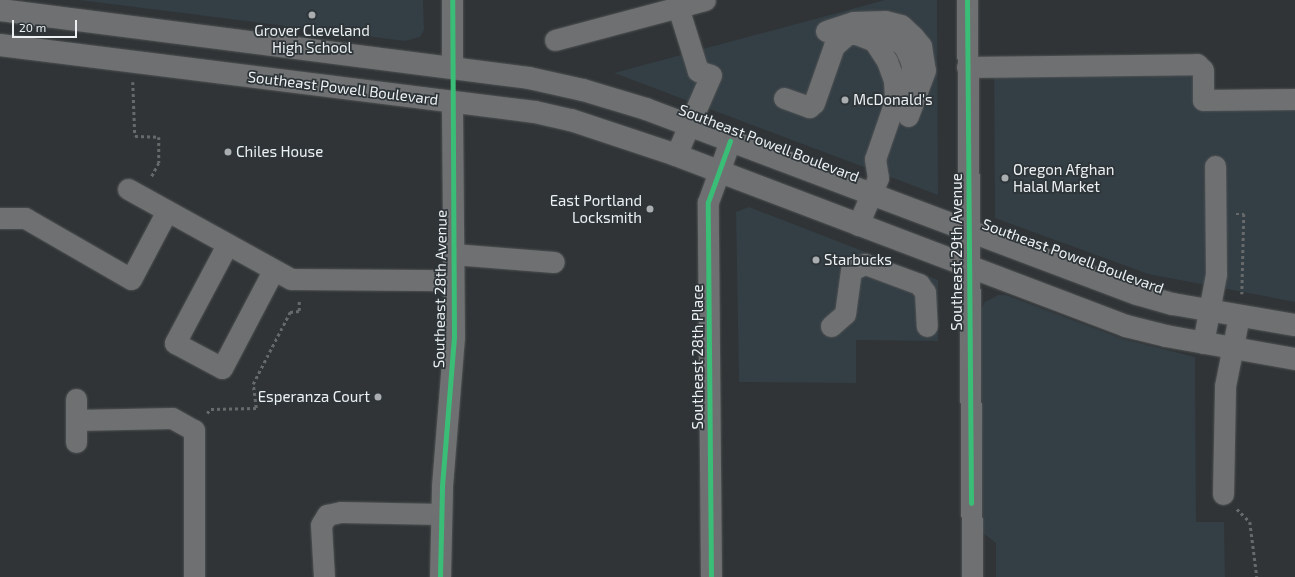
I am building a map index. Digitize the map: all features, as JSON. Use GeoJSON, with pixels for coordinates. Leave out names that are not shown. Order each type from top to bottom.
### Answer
{"type":"FeatureCollection","features":[{"type":"Feature","properties":{"kind":"main road","name":"Southeast Powell Boulevard"},"geometry":{"type":"LineString","coordinates":[[0,10],[529,78],[583,90],[690,125],[1137,294],[1209,311],[1241,306],[1295,325]]}},
{"type":"Feature","properties":{"kind":"main road","name":"Southeast Powell Boulevard"},"geometry":{"type":"LineString","coordinates":[[0,45],[452,102],[571,120],[676,155],[1126,326],[1203,343],[1295,359]]}},
{"type":"Feature","properties":{"kind":"street"},"geometry":{"type":"LineString","coordinates":[[452,0],[452,68]]}},
{"type":"Feature","properties":{"kind":"street"},"geometry":{"type":"LineString","coordinates":[[555,40],[705,0]]}},
{"type":"Feature","properties":{"kind":"street","name":"Southeast 29th Avenue"},"geometry":{"type":"LineString","coordinates":[[967,0],[970,503],[972,577]]}},
{"type":"Feature","properties":{"kind":"street"},"geometry":{"type":"LineString","coordinates":[[676,155],[711,75],[698,71],[678,7]]}},
{"type":"Feature","properties":{"kind":"street"},"geometry":{"type":"LineString","coordinates":[[826,31],[853,22],[885,20],[901,25],[921,46],[925,70],[875,159],[878,178],[858,225]]}},
{"type":"Feature","properties":{"kind":"street"},"geometry":{"type":"LineString","coordinates":[[784,98],[809,107],[814,103],[834,46],[842,37],[856,34],[874,41],[887,60],[902,109]]}},
{"type":"Feature","properties":{"kind":"street"},"geometry":{"type":"LineString","coordinates":[[968,67],[1197,64],[1203,70],[1203,100],[1295,99]]}},
{"type":"Feature","properties":{"kind":"street","name":"Southeast 28th Avenue"},"geometry":{"type":"LineString","coordinates":[[440,577],[441,514],[454,337],[452,102]]}},
{"type":"Feature","properties":{"kind":"street","name":"Southeast 28th Place"},"geometry":{"type":"LineString","coordinates":[[711,577],[708,202],[730,141]]}},
{"type":"Feature","properties":{"kind":"street"},"geometry":{"type":"LineString","coordinates":[[1203,343],[1216,274],[1216,166]]}},
{"type":"Feature","properties":{"kind":"street"},"geometry":{"type":"LineString","coordinates":[[135,192],[273,271],[299,279],[454,280]]}},
{"type":"Feature","properties":{"kind":"street"},"geometry":{"type":"LineString","coordinates":[[0,218],[25,218],[132,279],[167,210]]}},
{"type":"Feature","properties":{"kind":"street"},"geometry":{"type":"LineString","coordinates":[[227,245],[175,343],[222,368],[273,271]]}},
{"type":"Feature","properties":{"kind":"street"},"geometry":{"type":"LineString","coordinates":[[453,254],[554,262]]}},
{"type":"Feature","properties":{"kind":"street"},"geometry":{"type":"LineString","coordinates":[[831,326],[845,314],[851,270],[865,264],[919,284],[925,292],[927,326]]}},
{"type":"Feature","properties":{"kind":"street"},"geometry":{"type":"LineString","coordinates":[[1223,494],[1225,386],[1241,306]]}},
{"type":"Feature","properties":{"kind":"street"},"geometry":{"type":"LineString","coordinates":[[76,399],[76,442]]}},
{"type":"Feature","properties":{"kind":"street"},"geometry":{"type":"LineString","coordinates":[[76,420],[172,418],[194,430],[194,577]]}},
{"type":"Feature","properties":{"kind":"street"},"geometry":{"type":"LineString","coordinates":[[324,577],[321,525],[327,515],[341,512],[441,514]]}},
{"type":"Feature","properties":{"kind":"path"},"geometry":{"type":"LineString","coordinates":[[133,62],[135,136],[159,137],[159,163],[135,192]]}},
{"type":"Feature","properties":{"kind":"path"},"geometry":{"type":"LineString","coordinates":[[1216,215],[1244,214],[1241,306]]}},
{"type":"Feature","properties":{"kind":"path"},"geometry":{"type":"LineString","coordinates":[[194,430],[211,409],[256,408],[253,384],[290,312],[299,311],[299,279]]}},
{"type":"Feature","properties":{"kind":"path"},"geometry":{"type":"LineString","coordinates":[[1223,494],[1250,522],[1257,577]]}},
{"type":"Feature","properties":{"kind":"shaded area","name":"Grover Cleveland High School"},"geometry":{"type":"Polygon","coordinates":[[[79,0],[423,0],[424,30],[420,37],[405,41],[79,0]]]}},
{"type":"Feature","properties":{"kind":"shaded area"},"geometry":{"type":"Polygon","coordinates":[[[885,0],[937,0],[938,195],[614,73],[885,0]]]}},
{"type":"Feature","properties":{"kind":"shaded area"},"geometry":{"type":"Polygon","coordinates":[[[1196,71],[1197,109],[1295,108],[1295,302],[1148,274],[995,218],[994,73],[1196,71]]]}},
{"type":"Feature","properties":{"kind":"shaded area"},"geometry":{"type":"Polygon","coordinates":[[[749,207],[938,280],[938,341],[856,340],[856,383],[739,382],[736,212],[749,207]]]}},
{"type":"Feature","properties":{"kind":"shaded area"},"geometry":{"type":"Polygon","coordinates":[[[998,295],[1006,295],[1123,339],[1195,357],[1196,522],[1224,522],[1225,577],[996,577],[996,543],[983,533],[981,310],[985,302],[998,295]]]}},
{"type":"Feature","properties":{"kind":"cycle path"},"geometry":{"type":"LineString","coordinates":[[440,577],[442,486],[454,337],[452,0]]}},
{"type":"Feature","properties":{"kind":"cycle path"},"geometry":{"type":"LineString","coordinates":[[967,0],[971,503]]}},
{"type":"Feature","properties":{"kind":"cycle path"},"geometry":{"type":"LineString","coordinates":[[711,577],[708,202],[730,141]]}},
{"type":"Feature","properties":{"kind":"place","name":"Grover Cleveland High School"},"geometry":{"type":"Point","coordinates":[312,15]}},
{"type":"Feature","properties":{"kind":"place","name":"McDonald's"},"geometry":{"type":"Point","coordinates":[845,100]}},
{"type":"Feature","properties":{"kind":"place","name":"Chiles House"},"geometry":{"type":"Point","coordinates":[228,152]}},
{"type":"Feature","properties":{"kind":"place","name":"Oregon Afghan Halal Market"},"geometry":{"type":"Point","coordinates":[1005,178]}},
{"type":"Feature","properties":{"kind":"place","name":"East Portland Locksmith"},"geometry":{"type":"Point","coordinates":[650,209]}},
{"type":"Feature","properties":{"kind":"place","name":"Starbucks"},"geometry":{"type":"Point","coordinates":[816,260]}},
{"type":"Feature","properties":{"kind":"place","name":"Esperanza Court"},"geometry":{"type":"Point","coordinates":[378,397]}}]}
